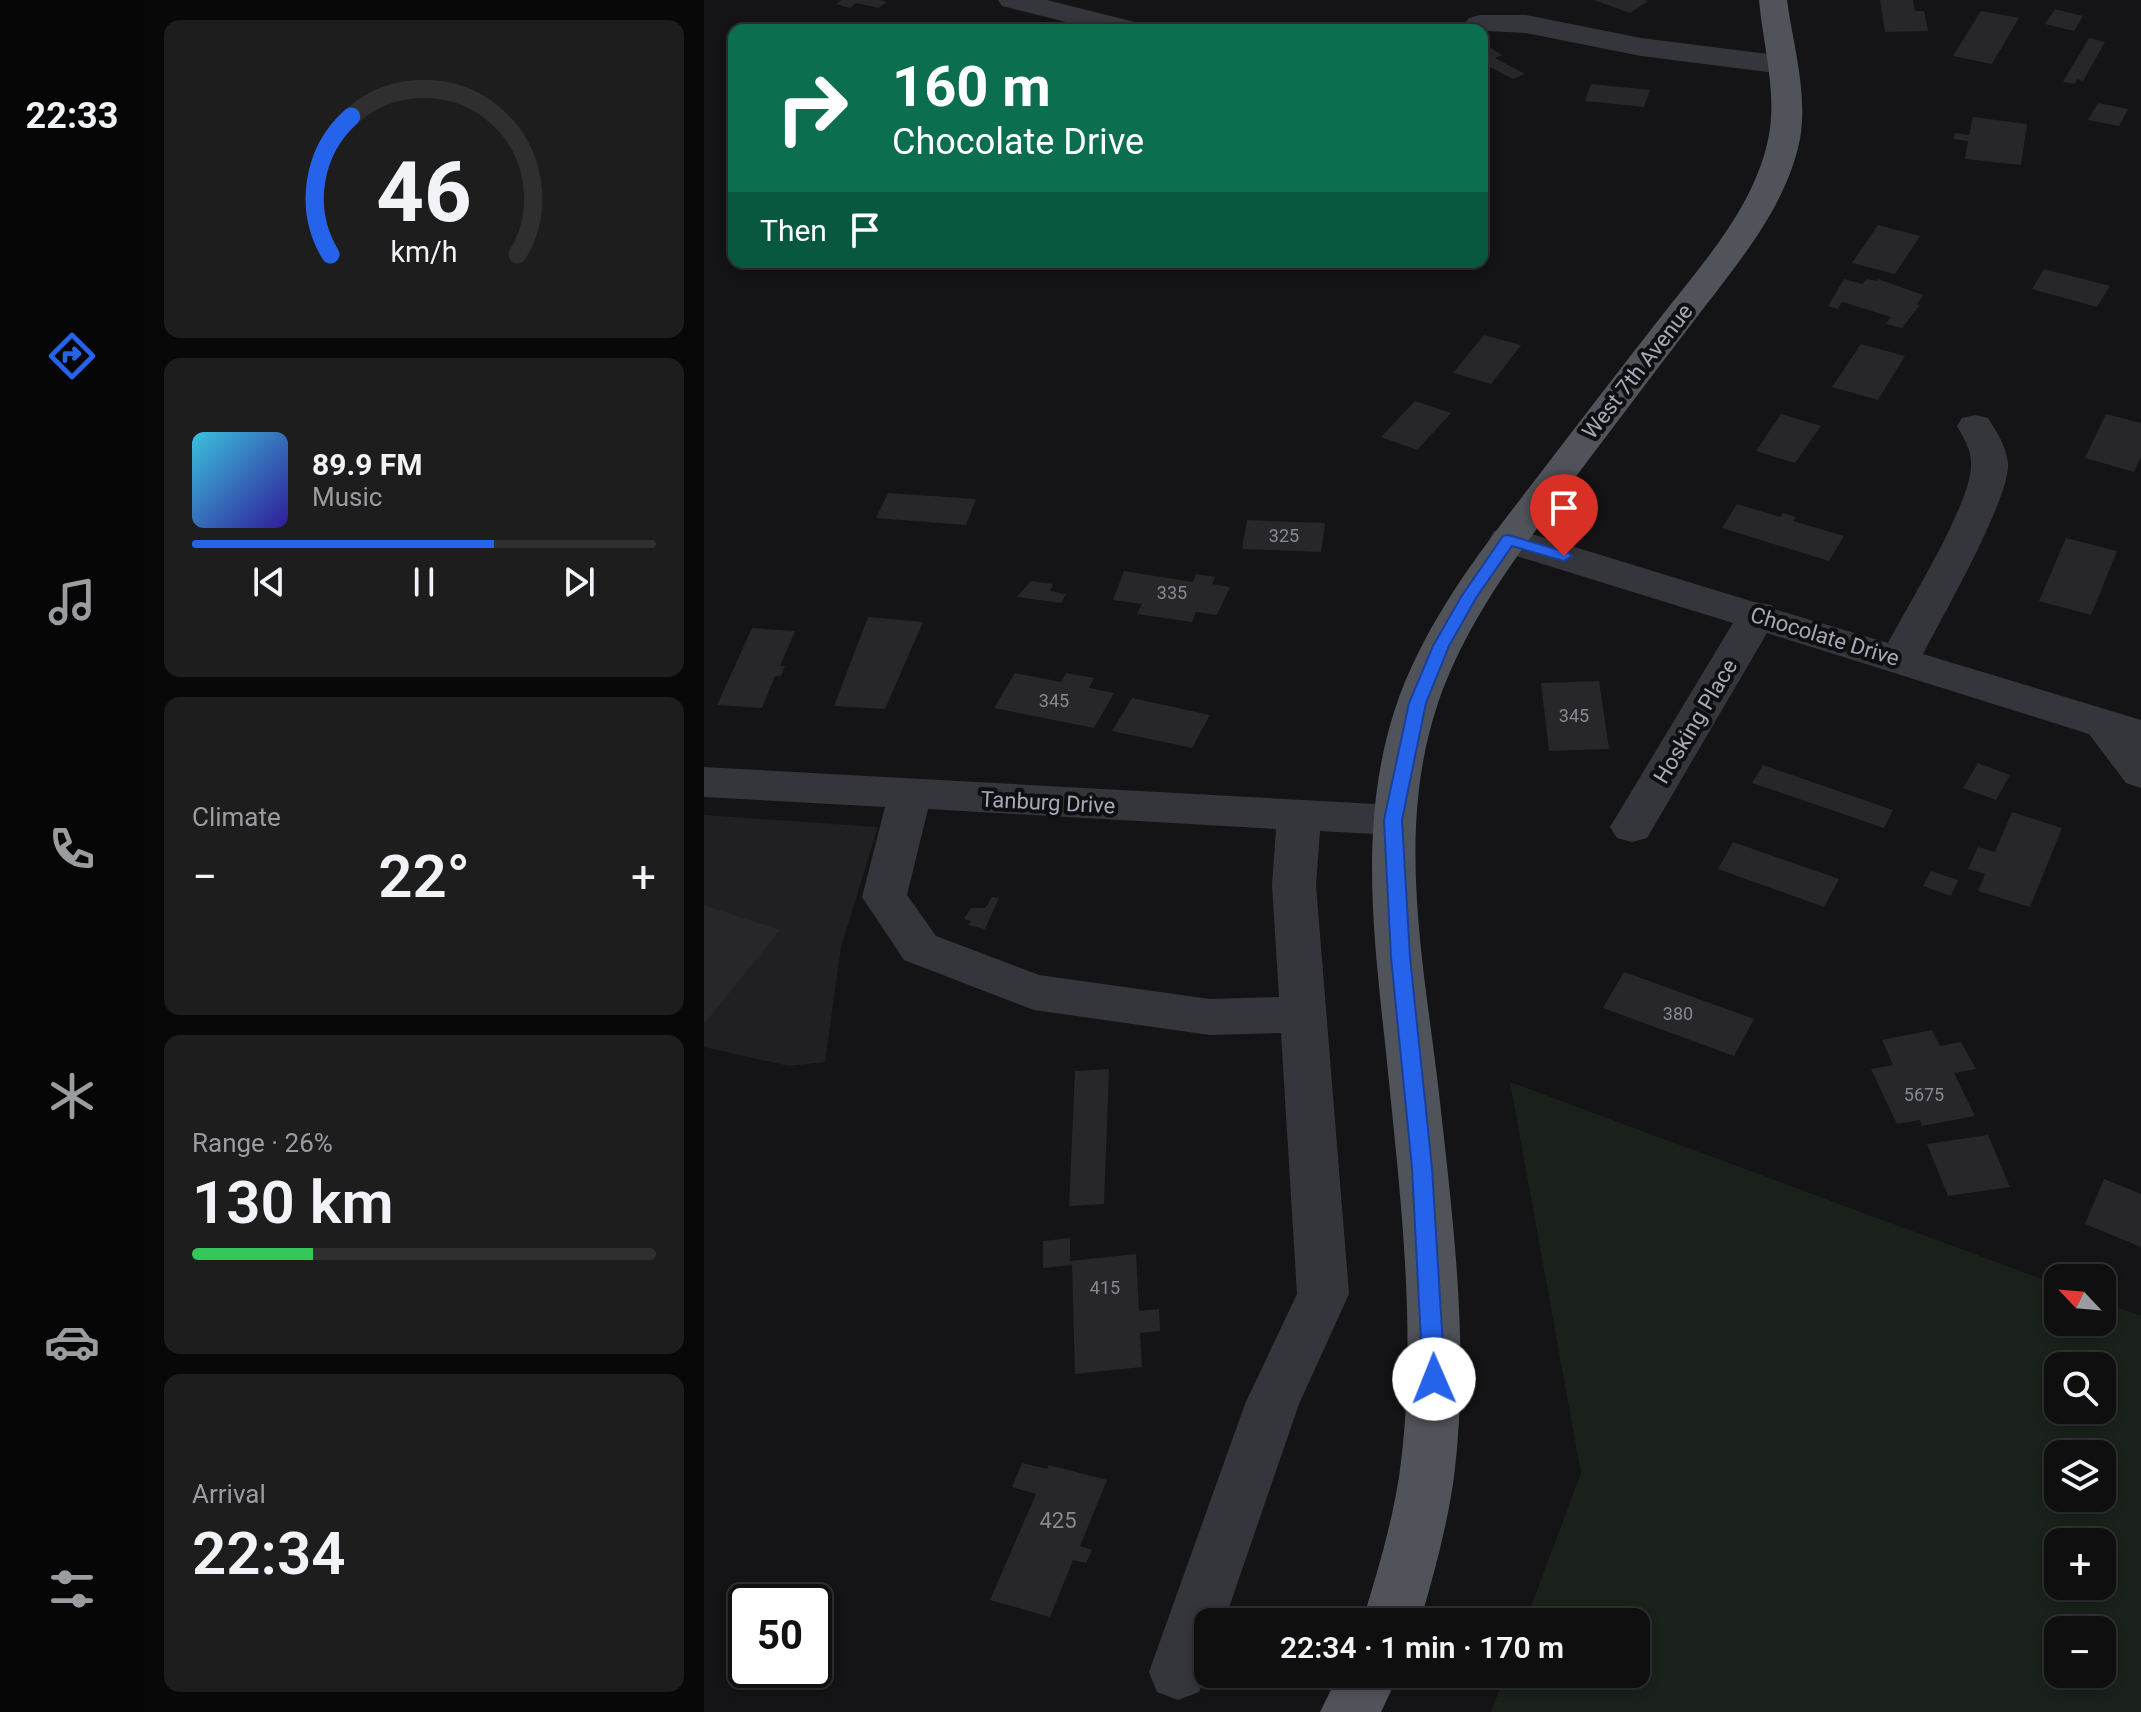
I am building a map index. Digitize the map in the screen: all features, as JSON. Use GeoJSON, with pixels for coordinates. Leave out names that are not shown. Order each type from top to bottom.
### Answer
{"type":"FeatureCollection","features":[{"type":"Feature","properties":{"kind":"main road","name":"West 7th Avenue"},"geometry":{"type":"LineString","coordinates":[[1396,1608],[1421,1515],[1434,1379],[1422,1168],[1401,957],[1393,820],[1418,703],[1441,646],[1469,597],[1508,540],[1722,261],[1765,191],[1777,164],[1786,128],[1783,65],[1773,0]]}},
{"type":"Feature","properties":{"kind":"main road"},"geometry":{"type":"LineString","coordinates":[[1350,1712],[1363,1688]]}},
{"type":"Feature","properties":{"kind":"street"},"geometry":{"type":"LineString","coordinates":[[1012,0],[1109,24]]}},
{"type":"Feature","properties":{"kind":"street"},"geometry":{"type":"LineString","coordinates":[[1479,24],[1526,24],[1655,49],[1783,65]]}},
{"type":"Feature","properties":{"kind":"street"},"geometry":{"type":"LineString","coordinates":[[1900,659],[1983,498],[1990,466],[1986,445],[1975,426]]}},
{"type":"Feature","properties":{"kind":"street","name":"Chocolate Drive"},"geometry":{"type":"LineString","coordinates":[[1508,540],[1758,614],[2122,729]]}},
{"type":"Feature","properties":{"kind":"street","name":"Hosking Place"},"geometry":{"type":"LineString","coordinates":[[1632,827],[1758,614]]}},
{"type":"Feature","properties":{"kind":"street"},"geometry":{"type":"LineString","coordinates":[[2122,729],[2141,773]]}},
{"type":"Feature","properties":{"kind":"street","name":"Tanburg Drive"},"geometry":{"type":"LineString","coordinates":[[704,782],[1393,820]]}},
{"type":"Feature","properties":{"kind":"street"},"geometry":{"type":"LineString","coordinates":[[910,795],[884,897],[920,948],[1034,992],[1210,1017],[1305,1014]]}},
{"type":"Feature","properties":{"kind":"street"},"geometry":{"type":"LineString","coordinates":[[1178,1672],[1272,1404],[1323,1294],[1294,885],[1299,815]]}},
{"type":"Feature","properties":{"kind":"shaded area"},"geometry":{"type":"Polygon","coordinates":[[[704,815],[878,827],[841,947],[825,1062],[789,1066],[704,1047],[704,815]]]}},
{"type":"Feature","properties":{"kind":"shaded area"},"geometry":{"type":"Polygon","coordinates":[[[1510,1082],[2044,1280],[2044,1336],[2116,1336],[2116,1307],[2141,1316],[2141,1712],[1491,1712],[1500,1688],[1650,1688],[1650,1608],[1530,1608],[1581,1473],[1510,1082]]]}},
{"type":"Feature","properties":{"kind":"building"},"geometry":{"type":"Polygon","coordinates":[[[842,0],[887,2],[878,8],[856,3],[850,8],[836,4],[842,0]]]}},
{"type":"Feature","properties":{"kind":"building"},"geometry":{"type":"Polygon","coordinates":[[[1594,0],[1645,0],[1648,1],[1630,13],[1594,0]]]}},
{"type":"Feature","properties":{"kind":"building"},"geometry":{"type":"Polygon","coordinates":[[[1880,0],[1913,0],[1915,11],[1924,11],[1928,31],[1885,32],[1880,0]]]}},
{"type":"Feature","properties":{"kind":"building"},"geometry":{"type":"Polygon","coordinates":[[[2055,9],[2083,16],[2074,31],[2045,24],[2055,9]]]}},
{"type":"Feature","properties":{"kind":"building"},"geometry":{"type":"Polygon","coordinates":[[[1981,11],[2019,18],[1992,64],[1953,56],[1981,11]]]}},
{"type":"Feature","properties":{"kind":"building"},"geometry":{"type":"Polygon","coordinates":[[[2089,38],[2105,42],[2083,81],[2077,79],[2075,84],[2063,82],[2089,38]]]}},
{"type":"Feature","properties":{"kind":"building"},"geometry":{"type":"Polygon","coordinates":[[[1488,49],[1502,55],[1495,58],[1525,74],[1513,79],[1488,66],[1488,49]]]}},
{"type":"Feature","properties":{"kind":"building"},"geometry":{"type":"Polygon","coordinates":[[[1591,84],[1650,90],[1644,107],[1585,101],[1591,84]]]}},
{"type":"Feature","properties":{"kind":"building"},"geometry":{"type":"Polygon","coordinates":[[[2098,103],[2128,109],[2119,126],[2088,120],[2098,103]]]}},
{"type":"Feature","properties":{"kind":"building"},"geometry":{"type":"Polygon","coordinates":[[[1973,117],[2027,124],[2021,165],[1965,159],[1968,141],[1953,139],[1955,133],[1969,135],[1973,117]]]}},
{"type":"Feature","properties":{"kind":"building"},"geometry":{"type":"Polygon","coordinates":[[[1878,225],[1920,236],[1895,274],[1852,263],[1878,225]]]}},
{"type":"Feature","properties":{"kind":"building"},"geometry":{"type":"Polygon","coordinates":[[[2044,269],[2110,286],[2097,307],[2032,289],[2044,269]]]}},
{"type":"Feature","properties":{"kind":"building"},"geometry":{"type":"Polygon","coordinates":[[[1844,279],[1862,284],[1867,279],[1878,279],[1923,295],[1917,304],[1920,305],[1902,328],[1886,324],[1891,317],[1849,304],[1842,302],[1838,309],[1828,306],[1844,279]]]}},
{"type":"Feature","properties":{"kind":"building"},"geometry":{"type":"Polygon","coordinates":[[[1484,335],[1521,345],[1491,384],[1453,373],[1484,335]]]}},
{"type":"Feature","properties":{"kind":"building"},"geometry":{"type":"Polygon","coordinates":[[[1861,344],[1905,356],[1878,400],[1832,387],[1861,344]]]}},
{"type":"Feature","properties":{"kind":"building"},"geometry":{"type":"Polygon","coordinates":[[[1415,401],[1451,413],[1417,450],[1381,437],[1415,401]]]}},
{"type":"Feature","properties":{"kind":"building"},"geometry":{"type":"Polygon","coordinates":[[[1781,414],[1821,426],[1795,463],[1756,451],[1781,414]]]}},
{"type":"Feature","properties":{"kind":"building"},"geometry":{"type":"Polygon","coordinates":[[[2106,414],[2141,423],[2141,457],[2134,472],[2085,458],[2106,414]]]}},
{"type":"Feature","properties":{"kind":"building"},"geometry":{"type":"Polygon","coordinates":[[[888,493],[976,499],[966,525],[876,518],[888,493]]]}},
{"type":"Feature","properties":{"kind":"building"},"geometry":{"type":"Polygon","coordinates":[[[1737,504],[1780,517],[1783,513],[1796,517],[1793,521],[1844,536],[1829,561],[1722,528],[1737,504]]]}},
{"type":"Feature","properties":{"kind":"building"},"geometry":{"type":"Polygon","coordinates":[[[1247,520],[1325,523],[1321,552],[1242,549],[1247,520]]]}},
{"type":"Feature","properties":{"kind":"building"},"geometry":{"type":"Polygon","coordinates":[[[2066,538],[2117,551],[2091,615],[2039,601],[2066,538]]]}},
{"type":"Feature","properties":{"kind":"building"},"geometry":{"type":"Polygon","coordinates":[[[1124,571],[1193,582],[1196,574],[1215,577],[1212,584],[1230,587],[1217,615],[1196,612],[1192,622],[1137,614],[1142,604],[1113,600],[1124,571]]]}},
{"type":"Feature","properties":{"kind":"building"},"geometry":{"type":"Polygon","coordinates":[[[1031,581],[1053,584],[1050,591],[1066,594],[1061,603],[1017,597],[1031,581]]]}},
{"type":"Feature","properties":{"kind":"building"},"geometry":{"type":"Polygon","coordinates":[[[868,617],[923,622],[885,709],[834,706],[868,617]]]}},
{"type":"Feature","properties":{"kind":"building"},"geometry":{"type":"Polygon","coordinates":[[[752,628],[795,631],[780,666],[785,666],[781,676],[775,676],[762,708],[717,705],[752,628]]]}},
{"type":"Feature","properties":{"kind":"building"},"geometry":{"type":"Polygon","coordinates":[[[1015,673],[1061,682],[1066,673],[1094,678],[1089,688],[1114,693],[1094,728],[994,708],[1015,673]]]}},
{"type":"Feature","properties":{"kind":"building"},"geometry":{"type":"Polygon","coordinates":[[[1599,681],[1609,749],[1549,751],[1541,683],[1599,681]]]}},
{"type":"Feature","properties":{"kind":"building"},"geometry":{"type":"Polygon","coordinates":[[[1132,698],[1210,715],[1192,748],[1112,731],[1132,698]]]}},
{"type":"Feature","properties":{"kind":"building"},"geometry":{"type":"Polygon","coordinates":[[[1978,763],[2010,775],[1996,800],[1963,788],[1978,763]]]}},
{"type":"Feature","properties":{"kind":"building"},"geometry":{"type":"Polygon","coordinates":[[[1763,765],[1893,810],[1884,828],[1752,783],[1763,765]]]}},
{"type":"Feature","properties":{"kind":"building"},"geometry":{"type":"Polygon","coordinates":[[[2012,812],[2062,828],[2030,907],[1978,891],[1985,874],[1968,869],[1978,847],[1995,852],[2012,812]]]}},
{"type":"Feature","properties":{"kind":"building"},"geometry":{"type":"Polygon","coordinates":[[[1733,842],[1839,879],[1824,907],[1718,869],[1733,842]]]}},
{"type":"Feature","properties":{"kind":"building"},"geometry":{"type":"Polygon","coordinates":[[[1931,871],[1958,880],[1951,896],[1923,886],[1931,871]]]}},
{"type":"Feature","properties":{"kind":"building"},"geometry":{"type":"Polygon","coordinates":[[[992,897],[999,898],[985,929],[968,925],[971,921],[964,919],[971,908],[985,908],[992,897]]]}},
{"type":"Feature","properties":{"kind":"building"},"geometry":{"type":"Polygon","coordinates":[[[704,905],[780,930],[704,1024],[704,905]]]}},
{"type":"Feature","properties":{"kind":"building"},"geometry":{"type":"Polygon","coordinates":[[[1624,972],[1754,1019],[1734,1056],[1603,1008],[1624,972]]]}},
{"type":"Feature","properties":{"kind":"building"},"geometry":{"type":"Polygon","coordinates":[[[1932,1030],[1940,1046],[1961,1042],[1976,1069],[1954,1073],[1975,1116],[1922,1126],[1920,1120],[1897,1124],[1871,1069],[1893,1065],[1882,1040],[1932,1030]]]}},
{"type":"Feature","properties":{"kind":"building"},"geometry":{"type":"Polygon","coordinates":[[[1109,1069],[1104,1204],[1069,1206],[1075,1071],[1109,1069]]]}},
{"type":"Feature","properties":{"kind":"building"},"geometry":{"type":"Polygon","coordinates":[[[1988,1135],[2010,1187],[1948,1196],[1927,1144],[1988,1135]]]}},
{"type":"Feature","properties":{"kind":"building"},"geometry":{"type":"Polygon","coordinates":[[[2104,1179],[2141,1194],[2141,1247],[2085,1224],[2104,1179]]]}},
{"type":"Feature","properties":{"kind":"building"},"geometry":{"type":"Polygon","coordinates":[[[1070,1238],[1070,1261],[1136,1254],[1139,1311],[1159,1309],[1160,1331],[1140,1333],[1142,1367],[1075,1374],[1072,1265],[1043,1268],[1043,1241],[1070,1238]]]}},
{"type":"Feature","properties":{"kind":"building"},"geometry":{"type":"Polygon","coordinates":[[[1022,1463],[1047,1469],[1049,1465],[1107,1480],[1080,1546],[1092,1550],[1086,1563],[1073,1560],[1050,1617],[990,1600],[1036,1494],[1012,1487],[1022,1463]]]}},
{"type":"Feature","properties":{"kind":"route"},"geometry":{"type":"LineString","coordinates":[[1434,1379],[1422,1168],[1401,957],[1393,820],[1418,703],[1441,646],[1469,597],[1508,540],[1564,556]]}}]}
